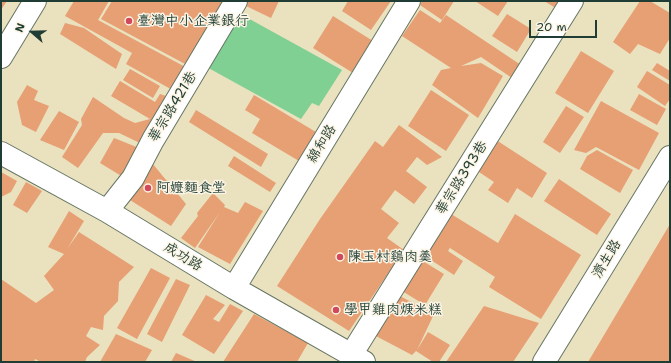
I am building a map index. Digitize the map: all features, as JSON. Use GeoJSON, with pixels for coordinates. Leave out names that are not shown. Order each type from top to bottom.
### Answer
{"type":"FeatureCollection","features":[{"type":"Feature","properties":{"kind":"street"},"geometry":{"type":"LineString","coordinates":[[1,56],[35,1]]}},
{"type":"Feature","properties":{"kind":"street","name":"華宗路421巷"},"geometry":{"type":"LineString","coordinates":[[106,211],[133,178],[153,140],[236,1]]}},
{"type":"Feature","properties":{"kind":"street","name":"綿和路"},"geometry":{"type":"LineString","coordinates":[[234,288],[409,1]]}},
{"type":"Feature","properties":{"kind":"street","name":"華宗路393巷"},"geometry":{"type":"LineString","coordinates":[[358,358],[572,1]]}},
{"type":"Feature","properties":{"kind":"street","name":"成功路"},"geometry":{"type":"LineString","coordinates":[[1,153],[106,211],[234,288],[358,358]]}},
{"type":"Feature","properties":{"kind":"street","name":"濟生路"},"geometry":{"type":"LineString","coordinates":[[544,362],[670,157]]}},
{"type":"Feature","properties":{"kind":"green space"},"geometry":{"type":"Polygon","coordinates":[[[235,11],[342,70],[319,106],[312,103],[301,119],[203,65],[235,11]]]}},
{"type":"Feature","properties":{"kind":"building"},"geometry":{"type":"Polygon","coordinates":[[[1,1],[7,1],[1,10],[1,1]]]}},
{"type":"Feature","properties":{"kind":"building"},"geometry":{"type":"Polygon","coordinates":[[[74,1],[109,1],[98,20],[189,69],[176,92],[126,64],[132,53],[65,16],[74,1]]]}},
{"type":"Feature","properties":{"kind":"building"},"geometry":{"type":"Polygon","coordinates":[[[112,1],[227,1],[187,65],[101,19],[112,1]]]}},
{"type":"Feature","properties":{"kind":"building"},"geometry":{"type":"Polygon","coordinates":[[[246,1],[279,1],[271,18],[244,5],[246,1]]]}},
{"type":"Feature","properties":{"kind":"building"},"geometry":{"type":"Polygon","coordinates":[[[348,1],[391,1],[371,30],[342,11],[348,1]]]}},
{"type":"Feature","properties":{"kind":"building"},"geometry":{"type":"Polygon","coordinates":[[[422,1],[454,1],[442,20],[420,5],[422,1]]]}},
{"type":"Feature","properties":{"kind":"building"},"geometry":{"type":"Polygon","coordinates":[[[475,1],[508,1],[498,16],[475,1]]]}},
{"type":"Feature","properties":{"kind":"building"},"geometry":{"type":"Polygon","coordinates":[[[544,1],[565,1],[559,10],[544,1]]]}},
{"type":"Feature","properties":{"kind":"building"},"geometry":{"type":"Polygon","coordinates":[[[640,1],[650,1],[670,13],[670,38],[660,54],[638,44],[630,54],[613,42],[640,1]]]}},
{"type":"Feature","properties":{"kind":"building"},"geometry":{"type":"Polygon","coordinates":[[[420,10],[440,23],[446,15],[521,65],[512,78],[481,57],[461,66],[481,63],[503,76],[478,118],[432,85],[441,70],[451,68],[402,36],[420,10]]]}},
{"type":"Feature","properties":{"kind":"building"},"geometry":{"type":"Polygon","coordinates":[[[507,14],[531,29],[517,52],[492,36],[507,14]]]}},
{"type":"Feature","properties":{"kind":"building"},"geometry":{"type":"Polygon","coordinates":[[[333,16],[373,41],[353,73],[313,48],[333,16]]]}},
{"type":"Feature","properties":{"kind":"building"},"geometry":{"type":"Polygon","coordinates":[[[65,23],[84,28],[122,54],[116,69],[60,34],[65,23]]]}},
{"type":"Feature","properties":{"kind":"building"},"geometry":{"type":"Polygon","coordinates":[[[581,51],[614,71],[588,113],[555,93],[581,51]]]}},
{"type":"Feature","properties":{"kind":"building"},"geometry":{"type":"Polygon","coordinates":[[[657,63],[670,71],[670,81],[652,70],[657,63]]]}},
{"type":"Feature","properties":{"kind":"building"},"geometry":{"type":"Polygon","coordinates":[[[130,69],[160,86],[153,98],[123,80],[130,69]]]}},
{"type":"Feature","properties":{"kind":"building"},"geometry":{"type":"Polygon","coordinates":[[[647,71],[670,85],[670,99],[665,106],[637,87],[647,71]]]}},
{"type":"Feature","properties":{"kind":"building"},"geometry":{"type":"Polygon","coordinates":[[[120,81],[155,102],[160,94],[172,98],[144,145],[119,133],[103,133],[78,168],[62,157],[82,125],[81,119],[93,97],[124,118],[135,123],[150,119],[111,96],[120,81]]]}},
{"type":"Feature","properties":{"kind":"building"},"geometry":{"type":"Polygon","coordinates":[[[27,85],[38,91],[34,100],[49,106],[36,132],[22,125],[17,102],[27,85]]]}},
{"type":"Feature","properties":{"kind":"building"},"geometry":{"type":"Polygon","coordinates":[[[431,90],[469,115],[446,151],[408,126],[431,90]]]}},
{"type":"Feature","properties":{"kind":"building"},"geometry":{"type":"Polygon","coordinates":[[[639,94],[666,109],[657,125],[630,110],[639,94]]]}},
{"type":"Feature","properties":{"kind":"building"},"geometry":{"type":"Polygon","coordinates":[[[254,95],[316,132],[299,161],[252,133],[260,119],[245,110],[254,95]]]}},
{"type":"Feature","properties":{"kind":"building"},"geometry":{"type":"Polygon","coordinates":[[[601,101],[659,133],[639,170],[596,147],[586,153],[574,150],[601,101]]]}},
{"type":"Feature","properties":{"kind":"building"},"geometry":{"type":"Polygon","coordinates":[[[566,106],[584,117],[560,153],[543,142],[566,106]]]}},
{"type":"Feature","properties":{"kind":"building"},"geometry":{"type":"Polygon","coordinates":[[[196,110],[268,154],[261,167],[189,122],[196,110]]]}},
{"type":"Feature","properties":{"kind":"building"},"geometry":{"type":"Polygon","coordinates":[[[59,111],[79,122],[64,150],[40,140],[59,111]]]}},
{"type":"Feature","properties":{"kind":"building"},"geometry":{"type":"Polygon","coordinates":[[[399,125],[442,157],[427,165],[417,157],[406,171],[427,187],[414,204],[395,190],[381,209],[399,223],[387,238],[404,250],[349,331],[277,286],[320,219],[375,141],[383,147],[399,125]]]}},
{"type":"Feature","properties":{"kind":"building"},"geometry":{"type":"Polygon","coordinates":[[[114,138],[139,148],[128,180],[100,163],[114,138]]]}},
{"type":"Feature","properties":{"kind":"building"},"geometry":{"type":"Polygon","coordinates":[[[493,138],[547,173],[532,198],[517,188],[508,203],[488,190],[494,182],[473,168],[493,138]]]}},
{"type":"Feature","properties":{"kind":"building"},"geometry":{"type":"Polygon","coordinates":[[[597,150],[633,170],[620,193],[580,169],[587,156],[597,150]]]}},
{"type":"Feature","properties":{"kind":"building"},"geometry":{"type":"Polygon","coordinates":[[[234,156],[276,183],[270,192],[228,166],[234,156]]]}},
{"type":"Feature","properties":{"kind":"building"},"geometry":{"type":"Polygon","coordinates":[[[152,163],[186,204],[171,226],[130,200],[152,163]]]}},
{"type":"Feature","properties":{"kind":"building"},"geometry":{"type":"Polygon","coordinates":[[[1,172],[17,181],[11,192],[1,197],[1,172]]]}},
{"type":"Feature","properties":{"kind":"building"},"geometry":{"type":"Polygon","coordinates":[[[559,179],[611,214],[597,235],[544,201],[559,179]]]}},
{"type":"Feature","properties":{"kind":"building"},"geometry":{"type":"Polygon","coordinates":[[[26,182],[42,191],[27,213],[13,205],[26,182]]]}},
{"type":"Feature","properties":{"kind":"building"},"geometry":{"type":"Polygon","coordinates":[[[213,193],[225,205],[224,207],[238,213],[245,202],[263,211],[230,264],[198,247],[220,212],[195,248],[181,238],[198,216],[197,213],[213,193]]]}},
{"type":"Feature","properties":{"kind":"building"},"geometry":{"type":"Polygon","coordinates":[[[443,209],[498,243],[515,214],[581,255],[541,319],[489,287],[495,277],[450,248],[458,235],[448,251],[463,261],[454,275],[417,251],[443,209]]]}},
{"type":"Feature","properties":{"kind":"building"},"geometry":{"type":"Polygon","coordinates":[[[69,211],[84,221],[67,249],[79,232],[134,267],[119,282],[118,301],[104,316],[103,330],[91,327],[86,336],[100,345],[87,357],[85,362],[41,362],[35,359],[34,362],[1,362],[1,279],[36,303],[54,290],[44,276],[64,254],[48,247],[69,211]]]}},
{"type":"Feature","properties":{"kind":"building"},"geometry":{"type":"Polygon","coordinates":[[[670,224],[670,362],[588,362],[670,224]]]}},
{"type":"Feature","properties":{"kind":"building"},"geometry":{"type":"Polygon","coordinates":[[[421,260],[444,274],[425,305],[402,291],[421,260]]]}},
{"type":"Feature","properties":{"kind":"building"},"geometry":{"type":"Polygon","coordinates":[[[151,268],[170,278],[137,339],[117,328],[151,268]]]}},
{"type":"Feature","properties":{"kind":"building"},"geometry":{"type":"Polygon","coordinates":[[[176,279],[190,285],[162,342],[147,334],[176,279]]]}},
{"type":"Feature","properties":{"kind":"building"},"geometry":{"type":"Polygon","coordinates":[[[396,294],[434,314],[417,350],[428,332],[450,345],[439,362],[433,362],[416,351],[412,355],[374,335],[396,294]]]}},
{"type":"Feature","properties":{"kind":"building"},"geometry":{"type":"Polygon","coordinates":[[[206,295],[225,305],[213,319],[219,322],[230,304],[243,311],[214,354],[182,335],[206,295]]]}},
{"type":"Feature","properties":{"kind":"building"},"geometry":{"type":"Polygon","coordinates":[[[484,306],[539,323],[513,362],[446,362],[484,306]]]}},
{"type":"Feature","properties":{"kind":"building"},"geometry":{"type":"Polygon","coordinates":[[[254,314],[308,343],[297,362],[223,362],[254,314]]]}},
{"type":"Feature","properties":{"kind":"building"},"geometry":{"type":"Polygon","coordinates":[[[116,334],[152,350],[145,362],[100,362],[116,334]]]}},
{"type":"Feature","properties":{"kind":"building"},"geometry":{"type":"Polygon","coordinates":[[[176,353],[197,362],[171,362],[176,353]]]}},
{"type":"Feature","properties":{"kind":"place","name":"臺灣中小企業銀行"},"geometry":{"type":"Point","coordinates":[129,21]}},
{"type":"Feature","properties":{"kind":"place","name":"阿嬤麵食堂"},"geometry":{"type":"Point","coordinates":[148,188]}},
{"type":"Feature","properties":{"kind":"place","name":"陳玉村鷄肉羮"},"geometry":{"type":"Point","coordinates":[340,257]}},
{"type":"Feature","properties":{"kind":"place","name":"學甲雞肉焿米糕"},"geometry":{"type":"Point","coordinates":[336,310]}}]}
